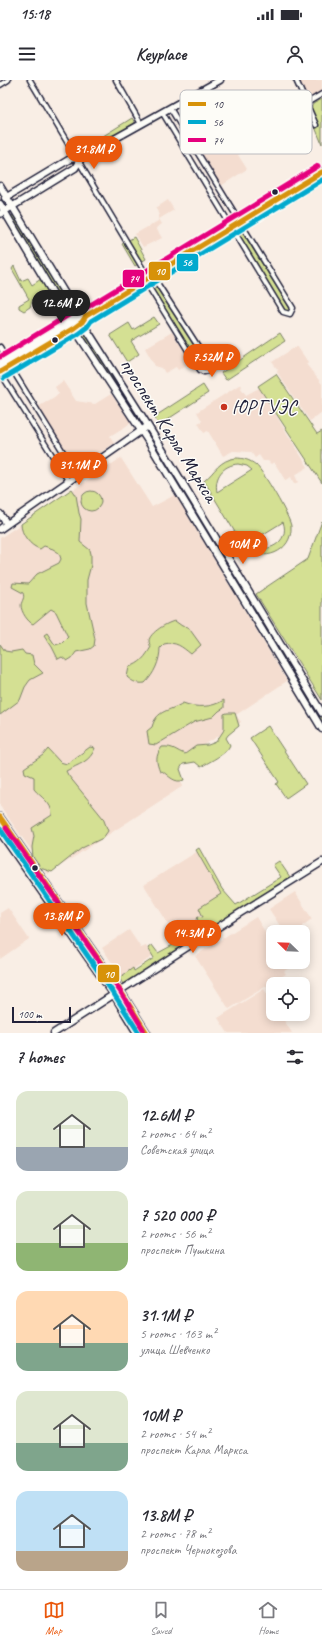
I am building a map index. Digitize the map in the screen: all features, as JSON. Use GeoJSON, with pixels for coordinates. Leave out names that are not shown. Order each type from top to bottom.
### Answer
{"type":"FeatureCollection","features":[{"type":"Feature","properties":{"kind":"main road"},"geometry":{"type":"LineString","coordinates":[[202,90],[220,80]]}},
{"type":"Feature","properties":{"kind":"main road"},"geometry":{"type":"LineString","coordinates":[[0,203],[7,197],[70,159],[79,159],[180,102]]}},
{"type":"Feature","properties":{"kind":"main road"},"geometry":{"type":"LineString","coordinates":[[2,212],[75,168],[79,159]]}},
{"type":"Feature","properties":{"kind":"main road"},"geometry":{"type":"LineString","coordinates":[[0,372],[9,363],[322,172]]}},
{"type":"Feature","properties":{"kind":"main road","name":"проспект Карла Маркса"},"geometry":{"type":"LineString","coordinates":[[0,186],[322,713]]}},
{"type":"Feature","properties":{"kind":"main road","name":"проспект Карла Маркса"},"geometry":{"type":"LineString","coordinates":[[0,203],[2,212],[72,325],[142,431],[322,729]]}},
{"type":"Feature","properties":{"kind":"main road"},"geometry":{"type":"LineString","coordinates":[[0,365],[9,363]]}},
{"type":"Feature","properties":{"kind":"main road"},"geometry":{"type":"LineString","coordinates":[[0,529],[70,482],[148,426]]}},
{"type":"Feature","properties":{"kind":"main road"},"geometry":{"type":"LineString","coordinates":[[0,514],[7,524]]}},
{"type":"Feature","properties":{"kind":"main road"},"geometry":{"type":"LineString","coordinates":[[0,817],[120,990],[147,1033]]}},
{"type":"Feature","properties":{"kind":"main road"},"geometry":{"type":"LineString","coordinates":[[0,832],[114,995],[137,1033]]}},
{"type":"Feature","properties":{"kind":"main road"},"geometry":{"type":"LineString","coordinates":[[54,1033],[322,862]]}},
{"type":"Feature","properties":{"kind":"street"},"geometry":{"type":"LineString","coordinates":[[0,85],[8,80]]}},
{"type":"Feature","properties":{"kind":"street"},"geometry":{"type":"LineString","coordinates":[[30,80],[79,159],[143,268],[152,276],[210,365],[208,372],[200,370],[144,280],[143,268]]}},
{"type":"Feature","properties":{"kind":"street"},"geometry":{"type":"LineString","coordinates":[[116,80],[141,124]]}},
{"type":"Feature","properties":{"kind":"street"},"geometry":{"type":"LineString","coordinates":[[296,80],[301,90]]}},
{"type":"Feature","properties":{"kind":"street"},"geometry":{"type":"LineString","coordinates":[[312,100],[322,94]]}},
{"type":"Feature","properties":{"kind":"street"},"geometry":{"type":"LineString","coordinates":[[170,108],[180,125]]}},
{"type":"Feature","properties":{"kind":"street"},"geometry":{"type":"LineString","coordinates":[[162,112],[180,142]]}},
{"type":"Feature","properties":{"kind":"street"},"geometry":{"type":"LineString","coordinates":[[312,115],[316,125]]}},
{"type":"Feature","properties":{"kind":"street"},"geometry":{"type":"LineString","coordinates":[[187,154],[283,312],[285,314],[290,314],[292,308],[198,154]]}},
{"type":"Feature","properties":{"kind":"street"},"geometry":{"type":"LineString","coordinates":[[0,348],[78,476]]}},
{"type":"Feature","properties":{"kind":"street"},"geometry":{"type":"LineString","coordinates":[[0,372],[70,482]]}},
{"type":"Feature","properties":{"kind":"shaded area"},"geometry":{"type":"Polygon","coordinates":[[[296,80],[322,80],[322,94],[312,100],[312,90],[301,90],[296,80]]]}},
{"type":"Feature","properties":{"kind":"shaded area"},"geometry":{"type":"Polygon","coordinates":[[[201,154],[239,154],[238,155],[247,169],[221,186],[201,154]]]}},
{"type":"Feature","properties":{"kind":"shaded area"},"geometry":{"type":"Polygon","coordinates":[[[168,200],[174,210],[159,219],[162,224],[156,228],[162,238],[143,247],[135,234],[158,221],[159,215],[156,208],[168,200]]]}},
{"type":"Feature","properties":{"kind":"shaded area"},"geometry":{"type":"Polygon","coordinates":[[[172,332],[191,362],[178,370],[176,367],[165,373],[162,368],[155,366],[145,348],[172,332]]]}},
{"type":"Feature","properties":{"kind":"shaded area"},"geometry":{"type":"Polygon","coordinates":[[[297,346],[308,362],[306,364],[322,384],[322,412],[310,421],[284,383],[277,372],[278,370],[272,362],[297,346]]]}},
{"type":"Feature","properties":{"kind":"shaded area"},"geometry":{"type":"Polygon","coordinates":[[[63,381],[76,401],[95,404],[111,394],[131,423],[110,436],[114,443],[78,469],[38,407],[59,394],[55,387],[63,381]]]}},
{"type":"Feature","properties":{"kind":"shaded area"},"geometry":{"type":"Polygon","coordinates":[[[239,385],[242,386],[241,388],[246,395],[259,388],[308,467],[295,475],[298,482],[294,484],[291,477],[285,480],[274,462],[271,464],[268,461],[263,461],[259,455],[255,458],[251,452],[233,451],[223,456],[208,431],[204,433],[198,423],[202,421],[197,412],[239,385]]]}},
{"type":"Feature","properties":{"kind":"shaded area"},"geometry":{"type":"Polygon","coordinates":[[[121,458],[152,507],[175,495],[287,681],[236,715],[241,722],[172,765],[183,786],[48,874],[0,806],[0,538],[121,458]]]}},
{"type":"Feature","properties":{"kind":"shaded area"},"geometry":{"type":"Polygon","coordinates":[[[198,851],[235,910],[189,939],[177,920],[169,925],[144,885],[198,851]]]}},
{"type":"Feature","properties":{"kind":"shaded area"},"geometry":{"type":"Polygon","coordinates":[[[295,892],[312,919],[303,925],[279,925],[269,909],[295,892]]]}},
{"type":"Feature","properties":{"kind":"shaded area"},"geometry":{"type":"Polygon","coordinates":[[[8,908],[29,939],[0,959],[0,913],[8,908]]]}},
{"type":"Feature","properties":{"kind":"shaded area"},"geometry":{"type":"Polygon","coordinates":[[[256,917],[266,933],[266,969],[288,969],[284,971],[286,974],[281,977],[266,977],[266,986],[229,1009],[195,956],[256,917]]]}},
{"type":"Feature","properties":{"kind":"shaded area"},"geometry":{"type":"Polygon","coordinates":[[[129,930],[141,948],[146,946],[153,956],[122,977],[102,948],[129,930]]]}},
{"type":"Feature","properties":{"kind":"shaded area"},"geometry":{"type":"Polygon","coordinates":[[[264,989],[266,992],[266,1021],[284,1021],[292,1033],[228,1033],[218,1018],[264,989]]]}},
{"type":"Feature","properties":{"kind":"green space"},"geometry":{"type":"Polygon","coordinates":[[[322,99],[322,144],[315,127],[318,125],[312,110],[313,104],[322,99]]]}},
{"type":"Feature","properties":{"kind":"green space"},"geometry":{"type":"Polygon","coordinates":[[[132,118],[135,123],[85,152],[84,148],[132,118]]]}},
{"type":"Feature","properties":{"kind":"green space"},"geometry":{"type":"Polygon","coordinates":[[[15,214],[73,311],[68,314],[10,217],[15,214]]]}},
{"type":"Feature","properties":{"kind":"green space"},"geometry":{"type":"Polygon","coordinates":[[[243,233],[290,309],[286,312],[238,235],[243,233]]]}},
{"type":"Feature","properties":{"kind":"green space"},"geometry":{"type":"Polygon","coordinates":[[[134,237],[146,259],[135,266],[122,244],[134,237]]]}},
{"type":"Feature","properties":{"kind":"green space"},"geometry":{"type":"Polygon","coordinates":[[[14,266],[21,281],[28,278],[32,285],[41,279],[48,291],[33,299],[30,307],[24,311],[19,308],[19,305],[29,299],[12,269],[14,266]]]}},
{"type":"Feature","properties":{"kind":"green space"},"geometry":{"type":"Polygon","coordinates":[[[158,286],[207,365],[205,368],[202,368],[151,290],[158,286]]]}},
{"type":"Feature","properties":{"kind":"green space"},"geometry":{"type":"Polygon","coordinates":[[[154,317],[159,324],[131,341],[139,354],[127,362],[110,335],[129,323],[133,330],[154,317]]]}},
{"type":"Feature","properties":{"kind":"green space"},"geometry":{"type":"Polygon","coordinates":[[[86,332],[143,421],[139,424],[82,334],[86,332]]]}},
{"type":"Feature","properties":{"kind":"green space"},"geometry":{"type":"Polygon","coordinates":[[[280,333],[285,341],[226,380],[221,373],[280,333]]]}},
{"type":"Feature","properties":{"kind":"green space"},"geometry":{"type":"Polygon","coordinates":[[[276,374],[317,434],[322,431],[322,483],[258,386],[276,374]]]}},
{"type":"Feature","properties":{"kind":"green space"},"geometry":{"type":"Polygon","coordinates":[[[203,385],[208,393],[159,425],[154,417],[203,385]]]}},
{"type":"Feature","properties":{"kind":"green space"},"geometry":{"type":"Polygon","coordinates":[[[151,436],[322,719],[322,724],[149,438],[151,436]]]}},
{"type":"Feature","properties":{"kind":"green space"},"geometry":{"type":"Polygon","coordinates":[[[230,459],[244,459],[256,465],[270,485],[286,514],[291,526],[290,535],[287,543],[282,549],[275,553],[259,555],[244,547],[204,481],[221,464],[230,459]],[[238,464],[224,469],[218,477],[216,487],[217,492],[252,470],[247,466],[238,464]],[[283,522],[249,543],[255,547],[262,548],[269,548],[275,545],[283,536],[283,522]]]}},
{"type":"Feature","properties":{"kind":"green space"},"geometry":{"type":"Polygon","coordinates":[[[72,489],[76,495],[81,519],[80,542],[90,550],[91,554],[91,565],[87,580],[87,603],[95,639],[94,646],[90,649],[76,652],[72,658],[67,661],[62,657],[58,659],[44,635],[47,633],[55,645],[62,643],[68,637],[56,612],[51,609],[33,624],[31,623],[21,608],[24,596],[23,593],[12,587],[13,583],[28,584],[37,574],[59,563],[61,559],[59,553],[44,546],[40,549],[33,545],[24,536],[21,524],[72,489]]]}},
{"type":"Feature","properties":{"kind":"green space"},"geometry":{"type":"Polygon","coordinates":[[[91,491],[98,494],[101,501],[98,508],[91,511],[84,508],[81,501],[84,494],[91,491]]]}},
{"type":"Feature","properties":{"kind":"green space"},"geometry":{"type":"Polygon","coordinates":[[[322,521],[322,700],[256,594],[308,559],[322,521]]]}},
{"type":"Feature","properties":{"kind":"green space"},"geometry":{"type":"Polygon","coordinates":[[[175,621],[182,626],[188,627],[201,645],[191,654],[175,644],[164,644],[160,648],[156,667],[145,683],[135,682],[127,677],[129,667],[137,664],[147,654],[151,647],[149,641],[150,638],[155,631],[175,621]]]}},
{"type":"Feature","properties":{"kind":"green space"},"geometry":{"type":"Polygon","coordinates":[[[0,644],[5,651],[11,652],[22,650],[25,654],[32,655],[34,664],[43,673],[30,680],[25,687],[20,700],[0,715],[0,644]]]}},
{"type":"Feature","properties":{"kind":"green space"},"geometry":{"type":"Polygon","coordinates":[[[224,700],[224,708],[213,717],[194,722],[156,745],[149,744],[147,731],[152,727],[154,721],[160,714],[183,703],[193,706],[209,706],[224,700]]]}},
{"type":"Feature","properties":{"kind":"green space"},"geometry":{"type":"Polygon","coordinates":[[[235,713],[239,726],[226,738],[230,745],[225,751],[201,767],[195,762],[183,764],[180,769],[184,780],[181,781],[175,780],[162,771],[160,772],[157,759],[158,753],[162,747],[172,748],[185,754],[196,746],[208,745],[216,742],[224,730],[224,714],[235,713]]]}},
{"type":"Feature","properties":{"kind":"green space"},"geometry":{"type":"Polygon","coordinates":[[[268,726],[306,784],[286,798],[276,784],[279,782],[250,738],[268,726]]]}},
{"type":"Feature","properties":{"kind":"green space"},"geometry":{"type":"Polygon","coordinates":[[[90,747],[95,748],[87,760],[66,771],[103,818],[108,831],[103,838],[82,848],[52,872],[40,868],[33,858],[32,847],[34,836],[32,828],[52,815],[52,811],[48,803],[34,789],[34,777],[25,773],[24,768],[43,755],[48,749],[60,762],[67,764],[90,747]]]}},
{"type":"Feature","properties":{"kind":"green space"},"geometry":{"type":"Polygon","coordinates":[[[0,821],[116,988],[114,989],[0,825],[0,821]]]}},
{"type":"Feature","properties":{"kind":"green space"},"geometry":{"type":"Polygon","coordinates":[[[199,848],[222,889],[236,905],[281,877],[273,865],[279,861],[290,877],[123,984],[119,978],[133,968],[134,971],[154,958],[148,948],[152,945],[158,953],[184,939],[201,923],[197,920],[198,916],[203,917],[199,908],[221,894],[196,850],[199,848]]]}},
{"type":"Feature","properties":{"kind":"transit line","name":"74"},"geometry":{"type":"LineString","coordinates":[[0,357],[75,311],[84,309],[318,166]]}},
{"type":"Feature","properties":{"kind":"transit line","name":"10"},"geometry":{"type":"LineString","coordinates":[[0,372],[74,328],[82,322],[86,316],[322,172]]}},
{"type":"Feature","properties":{"kind":"transit line","name":"56"},"geometry":{"type":"LineString","coordinates":[[4,378],[78,334],[87,327],[91,321],[322,180]]}},
{"type":"Feature","properties":{"kind":"transit line","name":"10"},"geometry":{"type":"LineString","coordinates":[[0,817],[120,990],[147,1033]]}},
{"type":"Feature","properties":{"kind":"transit line","name":"74"},"geometry":{"type":"LineString","coordinates":[[6,828],[120,991],[143,1029]]}},
{"type":"Feature","properties":{"kind":"transit line","name":"56"},"geometry":{"type":"LineString","coordinates":[[0,829],[114,994],[139,1033]]}},
{"type":"Feature","properties":{"kind":"place","name":"ЮРГУЭС"},"geometry":{"type":"Point","coordinates":[224,407]}}]}
